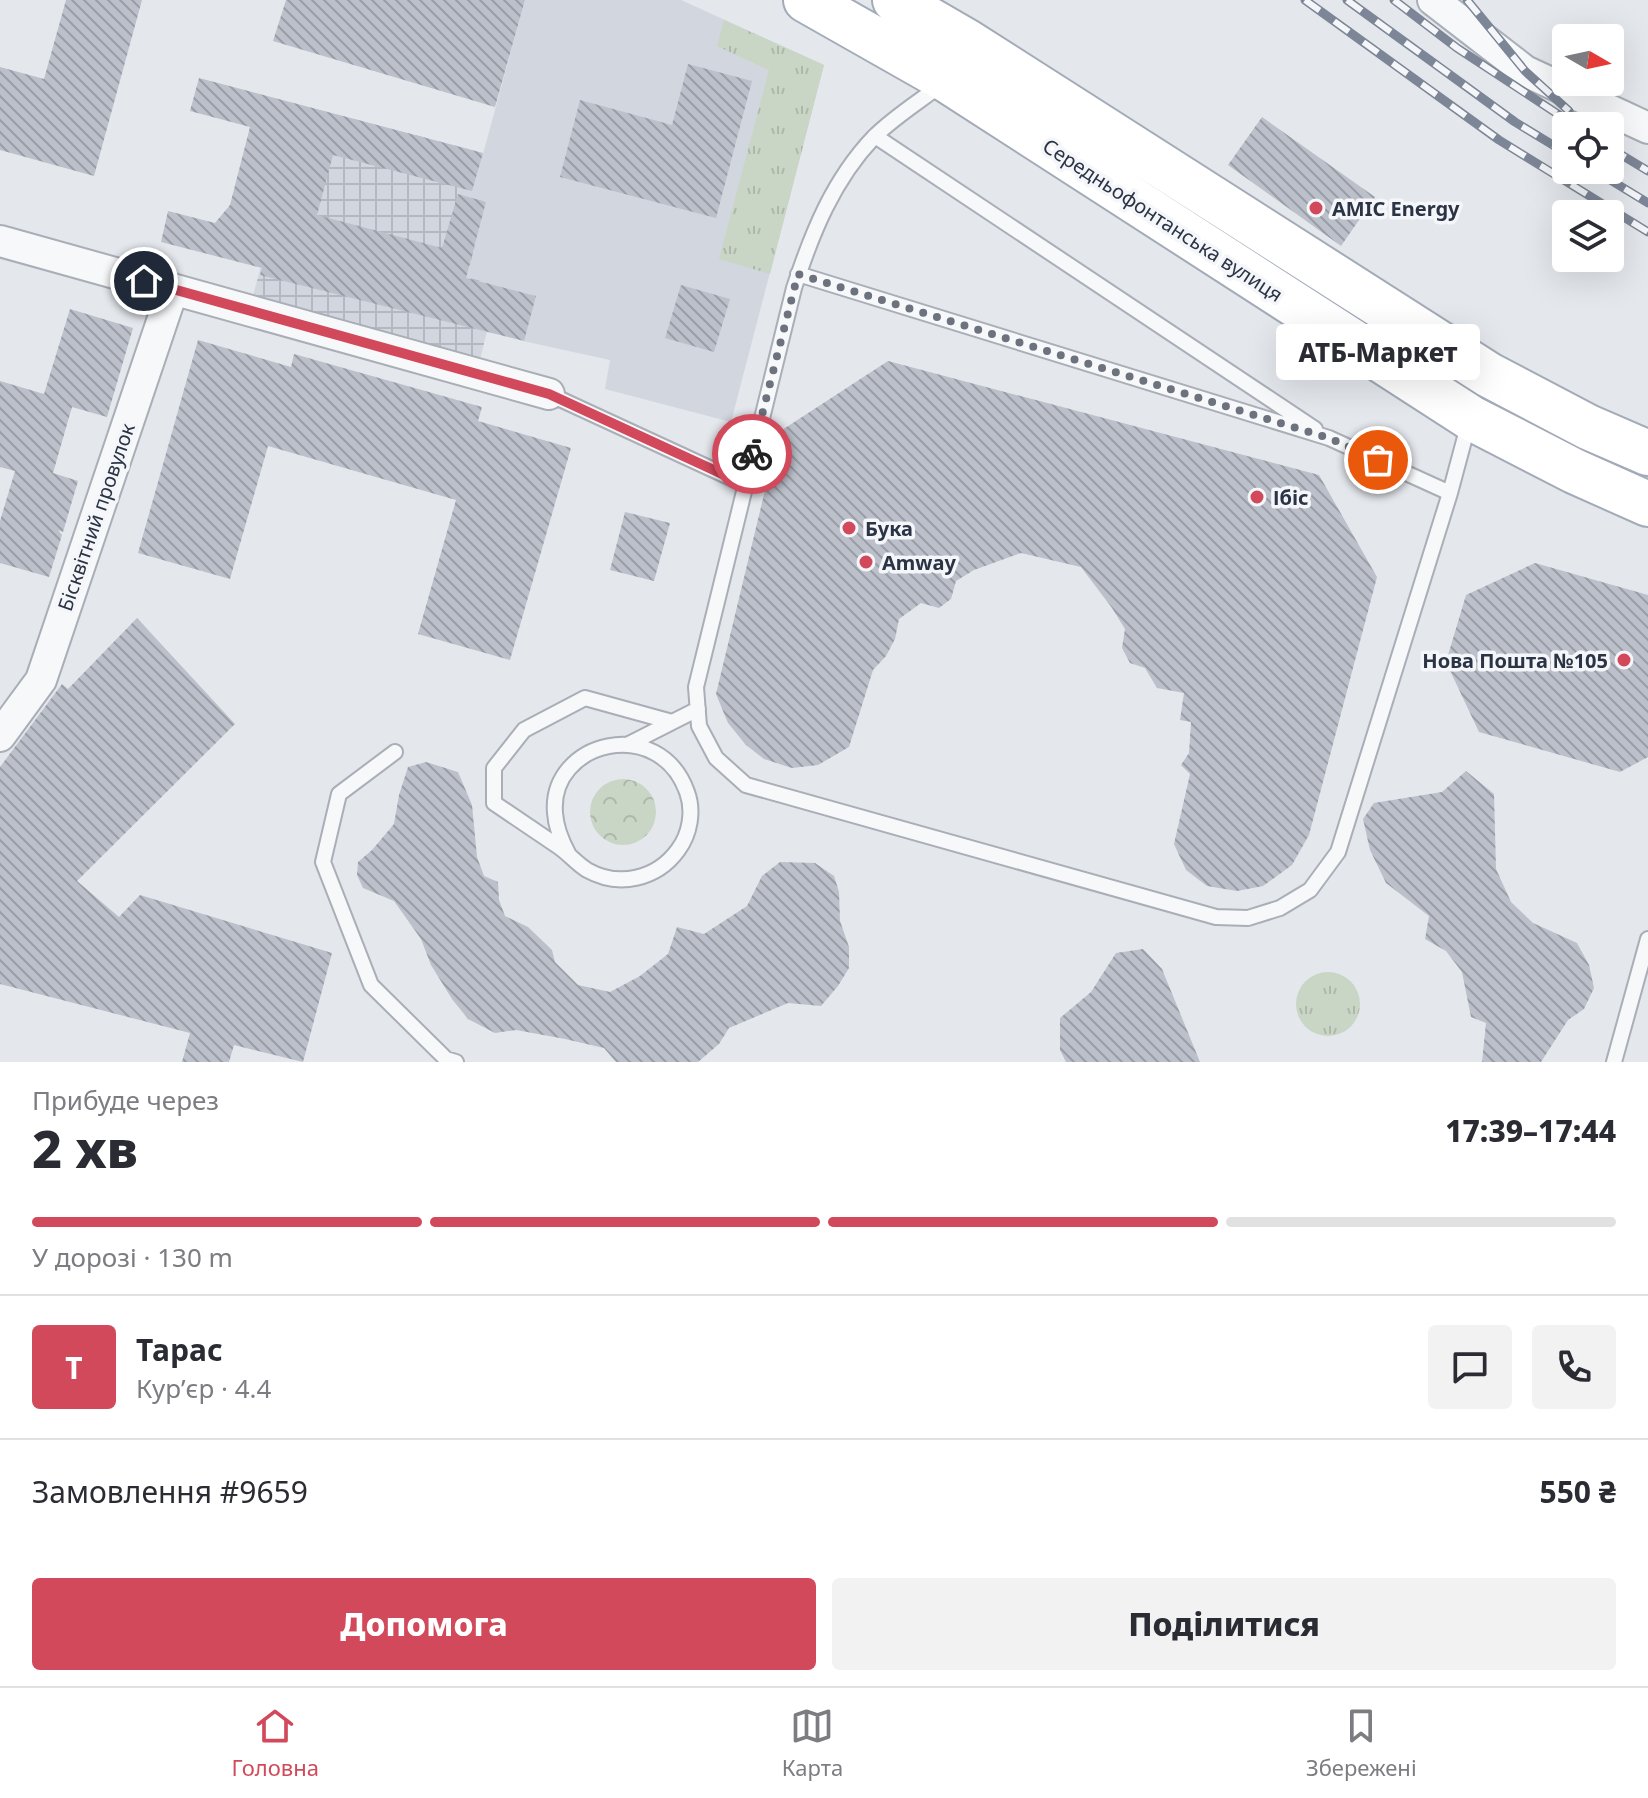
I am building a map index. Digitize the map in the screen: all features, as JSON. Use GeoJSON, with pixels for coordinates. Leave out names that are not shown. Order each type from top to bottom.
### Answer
{"type":"FeatureCollection","features":[{"type":"Feature","properties":{"kind":"main road","name":"Середньофонтанська вулиця"},"geometry":{"type":"LineString","coordinates":[[806,0],[947,80],[1471,418],[1574,471],[1648,504]]}},
{"type":"Feature","properties":{"kind":"main road"},"geometry":{"type":"LineString","coordinates":[[895,0],[979,50],[1489,375],[1588,427],[1648,453]]}},
{"type":"Feature","properties":{"kind":"street"},"geometry":{"type":"LineString","coordinates":[[1433,0],[1525,71],[1648,128]]}},
{"type":"Feature","properties":{"kind":"street"},"geometry":{"type":"LineString","coordinates":[[0,241],[549,394]]}},
{"type":"Feature","properties":{"kind":"street","name":"Бісквітний провулок"},"geometry":{"type":"LineString","coordinates":[[0,736],[41,680],[173,289]]}},
{"type":"Feature","properties":{"kind":"lane"},"geometry":{"type":"LineString","coordinates":[[947,80],[875,136],[841,178],[814,229],[798,274],[696,687],[699,726],[716,758],[746,785],[1180,909],[1216,917],[1248,918],[1280,908],[1310,890],[1338,852],[1471,418]]}},
{"type":"Feature","properties":{"kind":"lane"},"geometry":{"type":"LineString","coordinates":[[875,136],[1329,438]]}},
{"type":"Feature","properties":{"kind":"lane"},"geometry":{"type":"LineString","coordinates":[[798,274],[1329,438],[1450,493]]}},
{"type":"Feature","properties":{"kind":"lane"},"geometry":{"type":"LineString","coordinates":[[549,394],[744,484]]}},
{"type":"Feature","properties":{"kind":"lane"},"geometry":{"type":"LineString","coordinates":[[568,853],[558,832],[554,809],[560,787],[570,768],[607,745],[629,744],[651,750],[669,762],[682,779],[690,799],[690,821],[684,842],[670,861],[651,874],[629,880],[606,878],[585,869],[568,853],[494,803],[494,768],[524,730],[585,698],[672,722]]}},
{"type":"Feature","properties":{"kind":"lane"},"geometry":{"type":"LineString","coordinates":[[629,744],[698,709]]}},
{"type":"Feature","properties":{"kind":"lane"},"geometry":{"type":"LineString","coordinates":[[395,752],[339,794],[323,862],[371,985],[446,1059],[456,1062]]}},
{"type":"Feature","properties":{"kind":"lane"},"geometry":{"type":"LineString","coordinates":[[1614,1062],[1648,939]]}},
{"type":"Feature","properties":{"kind":"shaded area"},"geometry":{"type":"Polygon","coordinates":[[[525,0],[681,0],[824,65],[731,422],[605,389],[610,360],[523,341],[535,296],[466,278],[486,202],[458,194],[469,149],[483,154],[525,0]]]}},
{"type":"Feature","properties":{"kind":"shaded area"},"geometry":{"type":"Polygon","coordinates":[[[304,106],[469,149],[458,194],[486,202],[467,277],[498,286],[477,372],[250,307],[304,106]]]}},
{"type":"Feature","properties":{"kind":"green space"},"geometry":{"type":"Polygon","coordinates":[[[724,20],[824,65],[770,274],[719,259],[769,70],[717,46],[724,20]]]}},
{"type":"Feature","properties":{"kind":"green space"},"geometry":{"type":"Polygon","coordinates":[[[623,779],[646,789],[656,812],[646,835],[623,845],[600,835],[590,812],[600,789],[623,779]]]}},
{"type":"Feature","properties":{"kind":"green space"},"geometry":{"type":"Polygon","coordinates":[[[1328,972],[1340,974],[1351,981],[1358,992],[1358,1016],[1351,1027],[1340,1034],[1328,1036],[1316,1034],[1305,1027],[1298,1016],[1296,1004],[1298,992],[1305,981],[1316,974],[1328,972]]]}},
{"type":"Feature","properties":{"kind":"building"},"geometry":{"type":"Polygon","coordinates":[[[66,0],[142,0],[94,176],[0,150],[0,67],[44,79],[66,0]]]}},
{"type":"Feature","properties":{"kind":"building"},"geometry":{"type":"Polygon","coordinates":[[[286,0],[525,0],[495,107],[273,41],[286,0]]]}},
{"type":"Feature","properties":{"kind":"building"},"geometry":{"type":"Polygon","coordinates":[[[688,64],[752,81],[716,218],[560,177],[580,100],[672,125],[688,64]]]}},
{"type":"Feature","properties":{"kind":"building"},"geometry":{"type":"Polygon","coordinates":[[[199,78],[483,153],[472,191],[333,155],[317,215],[442,248],[458,194],[486,202],[466,278],[536,296],[524,341],[260,275],[262,268],[161,242],[168,211],[215,223],[230,205],[250,127],[190,111],[199,78]]]}},
{"type":"Feature","properties":{"kind":"building"},"geometry":{"type":"Polygon","coordinates":[[[1262,117],[1375,197],[1341,246],[1228,165],[1262,117]]]}},
{"type":"Feature","properties":{"kind":"building"},"geometry":{"type":"Polygon","coordinates":[[[681,285],[730,299],[714,352],[665,338],[681,285]]]}},
{"type":"Feature","properties":{"kind":"building"},"geometry":{"type":"Polygon","coordinates":[[[70,309],[133,328],[107,417],[72,407],[53,473],[78,481],[63,532],[58,530],[62,535],[49,577],[0,563],[0,521],[15,471],[0,467],[0,381],[44,394],[70,309]]]}},
{"type":"Feature","properties":{"kind":"building"},"geometry":{"type":"Polygon","coordinates":[[[198,340],[291,367],[294,354],[482,407],[478,421],[571,448],[510,660],[418,634],[456,500],[268,446],[230,579],[138,553],[198,340]]]}},
{"type":"Feature","properties":{"kind":"building"},"geometry":{"type":"Polygon","coordinates":[[[888,361],[1319,475],[1377,577],[1309,835],[1292,865],[1263,886],[1237,891],[1207,886],[1186,870],[1174,844],[1190,774],[1181,765],[1189,753],[1191,722],[1180,720],[1184,693],[1157,688],[1145,668],[1130,663],[1122,648],[1125,629],[1081,567],[1021,553],[974,570],[956,581],[951,599],[939,608],[921,603],[899,619],[895,639],[886,656],[873,670],[849,747],[818,765],[792,768],[764,759],[746,745],[728,723],[716,694],[779,432],[888,361]]]}},
{"type":"Feature","properties":{"kind":"building"},"geometry":{"type":"Polygon","coordinates":[[[625,512],[670,523],[654,581],[610,570],[625,512]]]}},
{"type":"Feature","properties":{"kind":"building"},"geometry":{"type":"Polygon","coordinates":[[[1535,563],[1648,595],[1648,757],[1620,772],[1479,732],[1446,662],[1466,595],[1535,563]]]}},
{"type":"Feature","properties":{"kind":"building"},"geometry":{"type":"Polygon","coordinates":[[[137,618],[235,724],[77,881],[119,917],[140,895],[332,953],[303,1062],[234,1045],[229,1062],[182,1062],[190,1033],[0,984],[0,767],[62,684],[68,689],[137,618]]]}},
{"type":"Feature","properties":{"kind":"building"},"geometry":{"type":"Polygon","coordinates":[[[426,762],[458,772],[472,805],[477,857],[484,876],[498,882],[499,900],[505,916],[528,927],[552,950],[555,962],[578,985],[610,992],[640,976],[668,954],[677,927],[704,934],[747,906],[762,876],[780,862],[815,863],[834,876],[839,892],[840,921],[849,947],[849,968],[821,1006],[788,1003],[729,1028],[719,1044],[698,1062],[616,1062],[604,1048],[516,1030],[495,1033],[468,1019],[452,999],[431,965],[421,939],[394,901],[363,888],[357,875],[358,862],[394,824],[408,767],[426,762]]]}},
{"type":"Feature","properties":{"kind":"building"},"geometry":{"type":"Polygon","coordinates":[[[1466,771],[1494,794],[1496,869],[1511,902],[1533,923],[1577,943],[1589,965],[1594,988],[1584,1009],[1568,1020],[1541,1062],[1482,1062],[1486,1023],[1471,1017],[1462,972],[1446,951],[1425,939],[1429,916],[1386,883],[1370,850],[1363,819],[1374,803],[1442,792],[1466,771]]]}},
{"type":"Feature","properties":{"kind":"building"},"geometry":{"type":"Polygon","coordinates":[[[1143,949],[1162,969],[1200,1062],[1066,1062],[1060,1050],[1060,1018],[1091,992],[1116,953],[1143,949]]]}},
{"type":"Feature","properties":{"kind":"railway"},"geometry":{"type":"LineString","coordinates":[[1305,0],[1499,140],[1648,232]]}},
{"type":"Feature","properties":{"kind":"railway"},"geometry":{"type":"LineString","coordinates":[[1347,0],[1515,122],[1552,144]]}},
{"type":"Feature","properties":{"kind":"railway"},"geometry":{"type":"LineString","coordinates":[[1394,0],[1457,48],[1555,112]]}},
{"type":"Feature","properties":{"kind":"railway"},"geometry":{"type":"LineString","coordinates":[[1467,0],[1525,71],[1569,111]]}},
{"type":"Feature","properties":{"kind":"railway"},"geometry":{"type":"LineString","coordinates":[[1624,156],[1648,171]]}},
{"type":"Feature","properties":{"kind":"railway"},"geometry":{"type":"LineString","coordinates":[[1617,184],[1648,203]]}},
{"type":"Feature","properties":{"kind":"way so far"},"geometry":{"type":"LineString","coordinates":[[752,454],[798,274],[1329,438],[1378,460]]}},
{"type":"Feature","properties":{"kind":"place","name":"AMIC Energy"},"geometry":{"type":"Point","coordinates":[1316,208]}},
{"type":"Feature","properties":{"kind":"place","name":"АТБ-Маркет"},"geometry":{"type":"Point","coordinates":[1378,460]}},
{"type":"Feature","properties":{"kind":"place","name":"Ібіс"},"geometry":{"type":"Point","coordinates":[1257,497]}},
{"type":"Feature","properties":{"kind":"place","name":"Бука"},"geometry":{"type":"Point","coordinates":[849,528]}},
{"type":"Feature","properties":{"kind":"place","name":"Amway"},"geometry":{"type":"Point","coordinates":[866,562]}},
{"type":"Feature","properties":{"kind":"place","name":"Нова Пошта №105"},"geometry":{"type":"Point","coordinates":[1624,660]}},
{"type":"Feature","properties":{"kind":"route"},"geometry":{"type":"LineString","coordinates":[[144,281],[549,394],[744,484],[752,454]]}}]}
